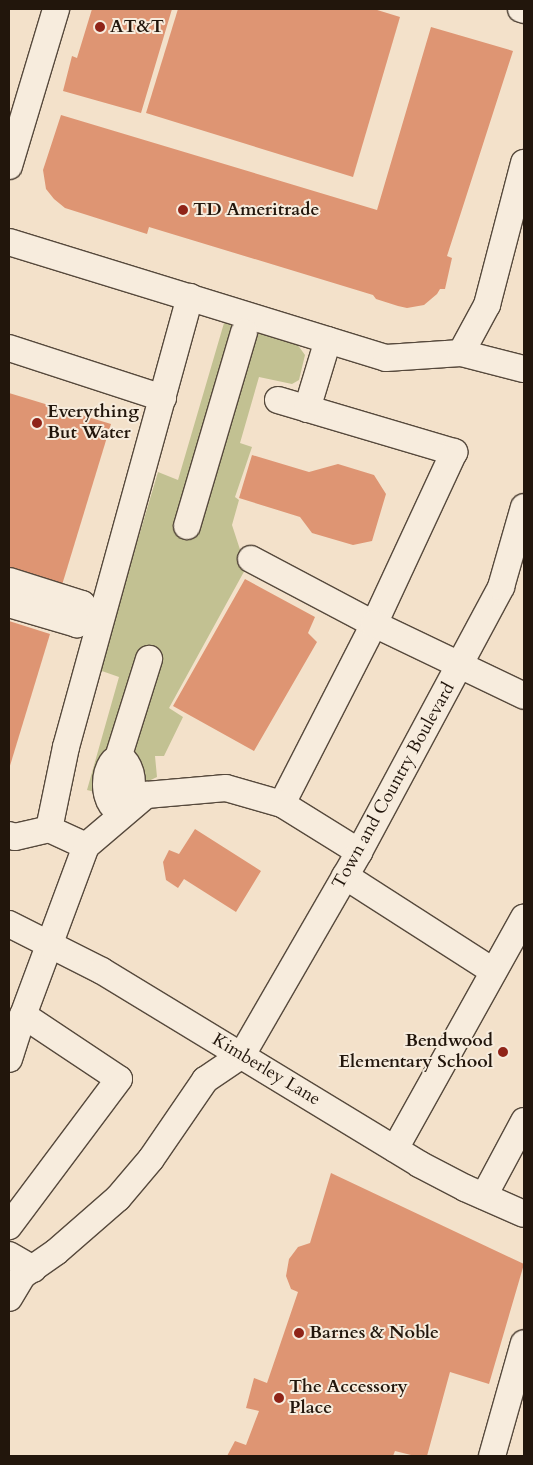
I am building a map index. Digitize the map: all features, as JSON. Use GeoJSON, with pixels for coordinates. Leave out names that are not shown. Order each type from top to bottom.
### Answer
{"type":"FeatureCollection","features":[{"type":"Feature","properties":{"kind":"street"},"geometry":{"type":"LineString","coordinates":[[9,166],[56,9]]}},
{"type":"Feature","properties":{"kind":"street"},"geometry":{"type":"LineString","coordinates":[[461,353],[487,305],[524,163]]}},
{"type":"Feature","properties":{"kind":"street"},"geometry":{"type":"LineString","coordinates":[[9,241],[386,358],[461,353],[524,370]]}},
{"type":"Feature","properties":{"kind":"street"},"geometry":{"type":"LineString","coordinates":[[49,829],[66,747],[190,297]]}},
{"type":"Feature","properties":{"kind":"street"},"geometry":{"type":"LineString","coordinates":[[187,526],[244,332]]}},
{"type":"Feature","properties":{"kind":"street"},"geometry":{"type":"LineString","coordinates":[[307,409],[328,340]]}},
{"type":"Feature","properties":{"kind":"street"},"geometry":{"type":"LineString","coordinates":[[9,348],[163,398]]}},
{"type":"Feature","properties":{"kind":"street"},"geometry":{"type":"LineString","coordinates":[[278,400],[454,452],[374,624],[282,804]]}},
{"type":"Feature","properties":{"kind":"street","name":"Town and Country Boulevard"},"geometry":{"type":"LineString","coordinates":[[242,1055],[359,852],[501,587],[517,565],[524,507]]}},
{"type":"Feature","properties":{"kind":"street"},"geometry":{"type":"LineString","coordinates":[[251,559],[374,624],[524,696]]}},
{"type":"Feature","properties":{"kind":"street"},"geometry":{"type":"LineString","coordinates":[[15,594],[50,605]]}},
{"type":"Feature","properties":{"kind":"street"},"geometry":{"type":"LineString","coordinates":[[113,779],[149,659]]}},
{"type":"Feature","properties":{"kind":"street"},"geometry":{"type":"LineString","coordinates":[[9,1058],[48,944],[86,846],[146,795],[226,788],[282,804],[359,852]]}},
{"type":"Feature","properties":{"kind":"street"},"geometry":{"type":"LineString","coordinates":[[9,835],[15,837],[49,829],[86,846]]}},
{"type":"Feature","properties":{"kind":"street"},"geometry":{"type":"LineString","coordinates":[[345,876],[493,971]]}},
{"type":"Feature","properties":{"kind":"street"},"geometry":{"type":"LineString","coordinates":[[395,1149],[524,917]]}},
{"type":"Feature","properties":{"kind":"street","name":"Kimberley Lane"},"geometry":{"type":"LineString","coordinates":[[9,924],[102,971],[419,1164],[524,1214]]}},
{"type":"Feature","properties":{"kind":"street"},"geometry":{"type":"LineString","coordinates":[[9,1226],[119,1079],[23,1015]]}},
{"type":"Feature","properties":{"kind":"street"},"geometry":{"type":"LineString","coordinates":[[9,1298],[24,1275],[56,1252],[118,1198],[152,1159],[205,1080],[242,1055]]}},
{"type":"Feature","properties":{"kind":"street"},"geometry":{"type":"LineString","coordinates":[[484,1196],[524,1121]]}},
{"type":"Feature","properties":{"kind":"street"},"geometry":{"type":"LineString","coordinates":[[9,1255],[32,1269]]}},
{"type":"Feature","properties":{"kind":"street"},"geometry":{"type":"LineString","coordinates":[[492,1456],[524,1343]]}},
{"type":"Feature","properties":{"kind":"shaded area"},"geometry":{"type":"Polygon","coordinates":[[[224,323],[297,344],[305,355],[299,380],[292,384],[259,377],[240,443],[252,447],[235,497],[239,500],[232,525],[246,568],[169,708],[183,717],[164,756],[155,756],[157,777],[115,797],[87,790],[119,677],[99,670],[158,472],[178,480],[224,323]]]}},
{"type":"Feature","properties":{"kind":"building"},"geometry":{"type":"Polygon","coordinates":[[[92,9],[172,9],[141,113],[63,91],[72,56],[77,58],[92,9]]]}},
{"type":"Feature","properties":{"kind":"building"},"geometry":{"type":"Polygon","coordinates":[[[178,9],[374,9],[400,17],[353,177],[146,113],[178,9]]]}},
{"type":"Feature","properties":{"kind":"building"},"geometry":{"type":"Polygon","coordinates":[[[431,27],[513,51],[447,256],[452,258],[445,289],[440,289],[424,305],[407,308],[398,306],[376,299],[373,295],[149,227],[147,234],[65,208],[46,189],[43,170],[61,115],[377,210],[431,27]]]}},
{"type":"Feature","properties":{"kind":"building"},"geometry":{"type":"Polygon","coordinates":[[[9,393],[111,424],[62,585],[9,568],[9,393]]]}},
{"type":"Feature","properties":{"kind":"building"},"geometry":{"type":"Polygon","coordinates":[[[252,455],[309,472],[338,464],[374,475],[386,494],[372,541],[353,545],[312,533],[300,517],[239,498],[252,455]]]}},
{"type":"Feature","properties":{"kind":"building"},"geometry":{"type":"Polygon","coordinates":[[[245,579],[315,617],[308,633],[317,642],[254,751],[173,706],[245,579]]]}},
{"type":"Feature","properties":{"kind":"building"},"geometry":{"type":"Polygon","coordinates":[[[9,621],[50,634],[9,769],[9,621]]]}},
{"type":"Feature","properties":{"kind":"building"},"geometry":{"type":"Polygon","coordinates":[[[195,829],[261,871],[236,912],[184,879],[178,888],[166,880],[163,862],[169,850],[179,854],[195,829]]]}},
{"type":"Feature","properties":{"kind":"building"},"geometry":{"type":"Polygon","coordinates":[[[331,1173],[524,1264],[489,1384],[450,1372],[427,1456],[415,1456],[395,1451],[393,1456],[227,1456],[235,1441],[246,1445],[259,1411],[246,1408],[254,1378],[267,1383],[298,1292],[291,1289],[286,1276],[289,1259],[298,1247],[310,1243],[331,1173]]]}},
{"type":"Feature","properties":{"kind":"place","name":"AT&T"},"geometry":{"type":"Point","coordinates":[100,27]}},
{"type":"Feature","properties":{"kind":"place","name":"TD Ameritrade"},"geometry":{"type":"Point","coordinates":[183,210]}},
{"type":"Feature","properties":{"kind":"place","name":"Everything But Water"},"geometry":{"type":"Point","coordinates":[37,423]}},
{"type":"Feature","properties":{"kind":"place","name":"Bendwood Elementary School"},"geometry":{"type":"Point","coordinates":[503,1052]}},
{"type":"Feature","properties":{"kind":"place","name":"Barnes & Noble"},"geometry":{"type":"Point","coordinates":[299,1333]}},
{"type":"Feature","properties":{"kind":"place","name":"The Accessory Place"},"geometry":{"type":"Point","coordinates":[279,1398]}}]}
